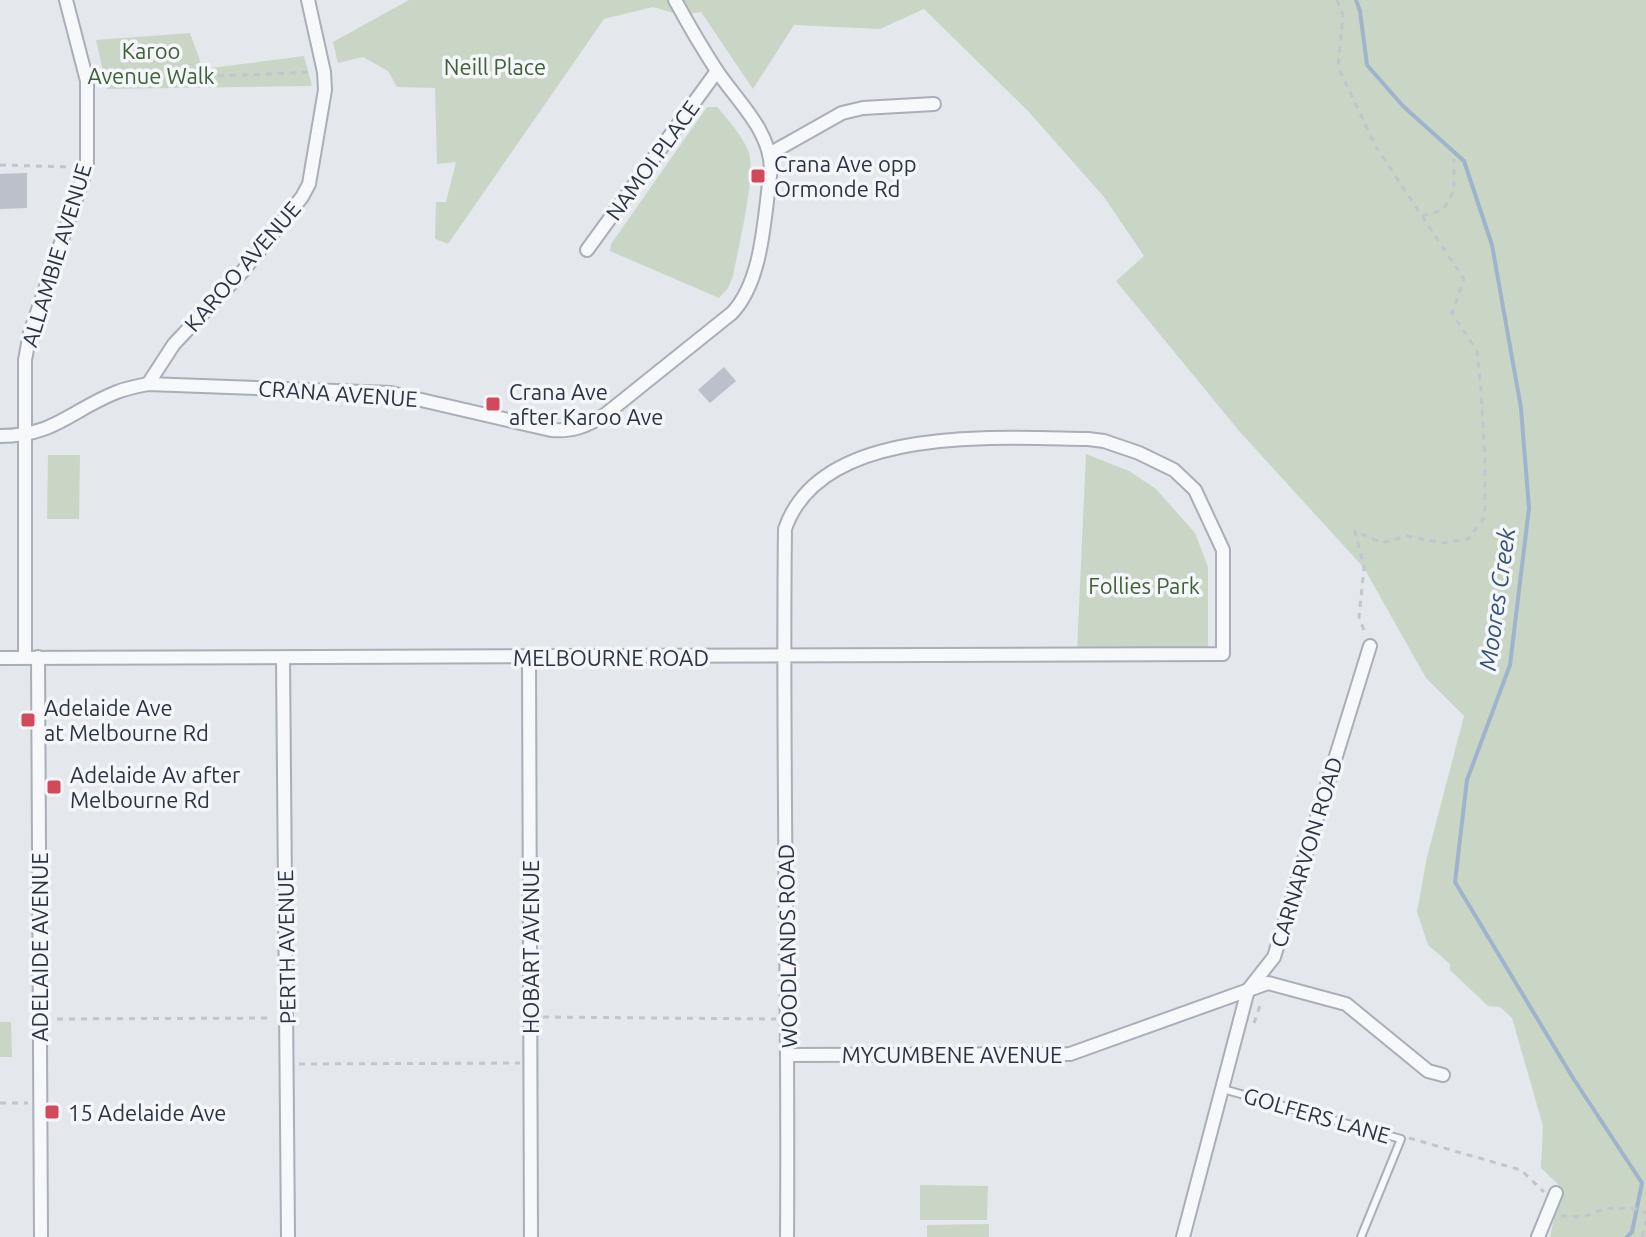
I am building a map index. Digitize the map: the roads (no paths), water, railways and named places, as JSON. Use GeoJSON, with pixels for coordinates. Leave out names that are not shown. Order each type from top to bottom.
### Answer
{"type":"FeatureCollection","features":[{"type":"Feature","properties":{"kind":"street","name":"ALLAMBIE AVENUE"},"geometry":{"type":"LineString","coordinates":[[32,657],[25,360],[30,333],[87,167],[87,81],[66,0]]}},
{"type":"Feature","properties":{"kind":"street","name":"KAROO AVENUE"},"geometry":{"type":"LineString","coordinates":[[148,384],[174,344],[243,271],[302,197],[314,171],[325,90],[308,0]]}},
{"type":"Feature","properties":{"kind":"street"},"geometry":{"type":"LineString","coordinates":[[675,0],[717,71],[762,134],[771,153],[842,113],[863,108],[934,104]]}},
{"type":"Feature","properties":{"kind":"street","name":"NAMOI PLACE"},"geometry":{"type":"LineString","coordinates":[[587,250],[717,71]]}},
{"type":"Feature","properties":{"kind":"street","name":"CRANA AVENUE"},"geometry":{"type":"LineString","coordinates":[[0,436],[25,436],[48,429],[118,391],[148,384],[391,393],[569,432],[606,414],[732,313],[744,299],[754,279],[771,153]]}},
{"type":"Feature","properties":{"kind":"street","name":"WOODLANDS ROAD"},"geometry":{"type":"LineString","coordinates":[[787,1237],[789,1055],[783,655],[785,529],[790,513],[823,477],[863,457],[921,441],[962,437],[1104,441],[1174,470],[1195,490],[1223,550],[1223,654]]}},
{"type":"Feature","properties":{"kind":"street","name":"CARNARVON ROAD"},"geometry":{"type":"LineString","coordinates":[[1183,1237],[1248,990],[1274,957],[1370,646]]}},
{"type":"Feature","properties":{"kind":"street","name":"MELBOURNE ROAD"},"geometry":{"type":"LineString","coordinates":[[0,658],[1223,654]]}},
{"type":"Feature","properties":{"kind":"street","name":"ADELAIDE AVENUE"},"geometry":{"type":"LineString","coordinates":[[32,657],[41,1237]]}},
{"type":"Feature","properties":{"kind":"street","name":"HOBART AVENUE"},"geometry":{"type":"LineString","coordinates":[[529,657],[531,1237]]}},
{"type":"Feature","properties":{"kind":"street","name":"PERTH AVENUE"},"geometry":{"type":"LineString","coordinates":[[283,658],[288,1237]]}},
{"type":"Feature","properties":{"kind":"street","name":"MYCUMBENE AVENUE"},"geometry":{"type":"LineString","coordinates":[[789,1055],[1070,1054],[1268,983],[1346,1004],[1428,1071],[1443,1075]]}},
{"type":"Feature","properties":{"kind":"street"},"geometry":{"type":"LineString","coordinates":[[1538,1237],[1555,1198]]}},
{"type":"Feature","properties":{"kind":"lane","name":"GOLFERS LANE"},"geometry":{"type":"LineString","coordinates":[[1223,1089],[1401,1139],[1361,1237]]}},
{"type":"Feature","properties":{"kind":"waterway","name":"Moores Creek"},"geometry":{"type":"LineString","coordinates":[[1356,0],[1367,65],[1403,106],[1464,161],[1492,245],[1521,408],[1529,508],[1510,665],[1467,780],[1455,882],[1573,1078],[1642,1183],[1632,1232],[1627,1237]]}},
{"type":"Feature","properties":{"kind":"place","name":"Crana Ave opp Ormonde Rd"},"geometry":{"type":"Point","coordinates":[758,176]}},
{"type":"Feature","properties":{"kind":"place","name":"Crana Ave after Karoo Ave"},"geometry":{"type":"Point","coordinates":[493,404]}},
{"type":"Feature","properties":{"kind":"place","name":"Adelaide Ave at Melbourne Rd"},"geometry":{"type":"Point","coordinates":[28,720]}},
{"type":"Feature","properties":{"kind":"place","name":"Adelaide Av after Melbourne Rd"},"geometry":{"type":"Point","coordinates":[54,787]}},
{"type":"Feature","properties":{"kind":"place","name":"15 Adelaide Ave"},"geometry":{"type":"Point","coordinates":[52,1112]}},
{"type":"Feature","properties":{"kind":"park label","name":"Karoo Avenue Walk"},"geometry":{"type":"Point","coordinates":[151,62]}},
{"type":"Feature","properties":{"kind":"park label","name":"Neill Place"},"geometry":{"type":"Point","coordinates":[495,66]}},
{"type":"Feature","properties":{"kind":"park label","name":"Follies Park"},"geometry":{"type":"Point","coordinates":[1144,585]}}]}
